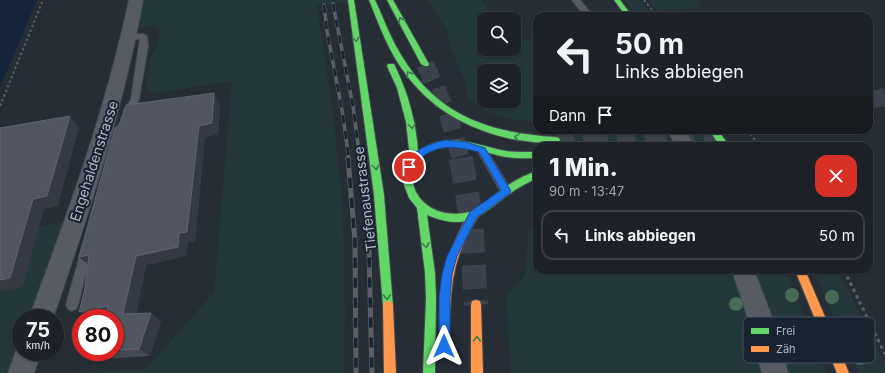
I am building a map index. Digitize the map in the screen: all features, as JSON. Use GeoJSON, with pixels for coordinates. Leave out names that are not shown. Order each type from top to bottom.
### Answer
{"type":"FeatureCollection","features":[{"type":"Feature","properties":{"kind":"main road","name":"Tiefenaustrasse"},"geometry":{"type":"LineString","coordinates":[[352,0],[358,60],[373,145],[384,244],[390,373]]}},
{"type":"Feature","properties":{"kind":"main road"},"geometry":{"type":"LineString","coordinates":[[372,0],[403,66],[419,88],[443,109],[472,125],[498,134],[538,140],[556,140]]}},
{"type":"Feature","properties":{"kind":"main road"},"geometry":{"type":"LineString","coordinates":[[390,0],[426,64]]}},
{"type":"Feature","properties":{"kind":"main road"},"geometry":{"type":"LineString","coordinates":[[617,0],[626,12]]}},
{"type":"Feature","properties":{"kind":"main road"},"geometry":{"type":"LineString","coordinates":[[386,56],[401,84],[412,120],[414,158]]}},
{"type":"Feature","properties":{"kind":"main road"},"geometry":{"type":"LineString","coordinates":[[533,155],[508,154],[482,150],[456,143],[445,143],[432,147],[414,158],[409,167],[408,182],[412,196],[421,206],[439,216],[456,218],[474,214],[506,191],[533,176]]}},
{"type":"Feature","properties":{"kind":"main road"},"geometry":{"type":"LineString","coordinates":[[421,206],[431,292],[429,373]]}},
{"type":"Feature","properties":{"kind":"main road"},"geometry":{"type":"LineString","coordinates":[[444,325],[444,297],[447,274],[452,256],[474,214]]}},
{"type":"Feature","properties":{"kind":"main road"},"geometry":{"type":"LineString","coordinates":[[802,274],[820,317]]}},
{"type":"Feature","properties":{"kind":"main road"},"geometry":{"type":"LineString","coordinates":[[476,305],[477,373]]}},
{"type":"Feature","properties":{"kind":"main road"},"geometry":{"type":"LineString","coordinates":[[839,363],[843,373]]}},
{"type":"Feature","properties":{"kind":"street","name":"Engehaldenstrasse"},"geometry":{"type":"LineString","coordinates":[[43,309],[105,133],[130,37],[136,0]]}},
{"type":"Feature","properties":{"kind":"street"},"geometry":{"type":"LineString","coordinates":[[744,274],[759,317]]}},
{"type":"Feature","properties":{"kind":"street"},"geometry":{"type":"LineString","coordinates":[[21,373],[25,361]]}},
{"type":"Feature","properties":{"kind":"street"},"geometry":{"type":"LineString","coordinates":[[772,363],[775,373]]}},
{"type":"Feature","properties":{"kind":"lane"},"geometry":{"type":"LineString","coordinates":[[576,0],[586,12]]}},
{"type":"Feature","properties":{"kind":"lane"},"geometry":{"type":"LineString","coordinates":[[124,123],[135,99],[144,46],[143,36],[130,37]]}},
{"type":"Feature","properties":{"kind":"lane"},"geometry":{"type":"LineString","coordinates":[[482,150],[506,191]]}},
{"type":"Feature","properties":{"kind":"lane"},"geometry":{"type":"LineString","coordinates":[[72,305],[90,237]]}},
{"type":"Feature","properties":{"kind":"path"},"geometry":{"type":"LineString","coordinates":[[0,106],[43,0]]}},
{"type":"Feature","properties":{"kind":"path"},"geometry":{"type":"LineString","coordinates":[[644,0],[654,12]]}},
{"type":"Feature","properties":{"kind":"path"},"geometry":{"type":"LineString","coordinates":[[750,134],[757,142]]}},
{"type":"Feature","properties":{"kind":"path"},"geometry":{"type":"LineString","coordinates":[[846,274],[867,317]]}},
{"type":"Feature","properties":{"kind":"path"},"geometry":{"type":"LineString","coordinates":[[875,334],[885,354]]}},
{"type":"Feature","properties":{"kind":"green space"},"geometry":{"type":"Polygon","coordinates":[[[141,0],[353,0],[353,2],[317,5],[333,113],[343,209],[345,315],[344,373],[67,373],[146,369],[214,292],[232,81],[150,94],[147,87],[147,71],[152,55],[159,42],[159,29],[153,26],[137,27],[141,0]]]}},
{"type":"Feature","properties":{"kind":"green space"},"geometry":{"type":"Polygon","coordinates":[[[427,0],[482,0],[491,12],[477,12],[477,56],[521,56],[521,41],[533,39],[533,122],[514,120],[485,111],[481,108],[521,108],[521,64],[477,64],[477,105],[468,98],[466,83],[450,46],[447,30],[427,0]]]}},
{"type":"Feature","properties":{"kind":"green space"},"geometry":{"type":"Polygon","coordinates":[[[625,0],[641,0],[650,12],[634,12],[625,0]]]}},
{"type":"Feature","properties":{"kind":"green space"},"geometry":{"type":"Polygon","coordinates":[[[648,0],[698,0],[702,7],[657,11],[648,0]]]}},
{"type":"Feature","properties":{"kind":"green space"},"geometry":{"type":"Polygon","coordinates":[[[556,134],[669,134],[674,142],[558,142],[556,134]]]}},
{"type":"Feature","properties":{"kind":"green space"},"geometry":{"type":"Polygon","coordinates":[[[686,134],[707,134],[712,142],[692,142],[686,134]]]}},
{"type":"Feature","properties":{"kind":"green space"},"geometry":{"type":"Polygon","coordinates":[[[75,219],[43,309],[12,309],[12,361],[20,361],[20,373],[0,373],[0,235],[75,219]]]}},
{"type":"Feature","properties":{"kind":"green space"},"geometry":{"type":"Polygon","coordinates":[[[533,224],[533,274],[733,274],[734,277],[758,280],[756,274],[788,274],[804,317],[743,317],[743,363],[822,363],[826,373],[511,373],[506,295],[525,276],[529,231],[533,224]]]}},
{"type":"Feature","properties":{"kind":"green space"},"geometry":{"type":"Polygon","coordinates":[[[815,274],[840,274],[861,317],[834,317],[815,274]]]}},
{"type":"Feature","properties":{"kind":"green space"},"geometry":{"type":"Polygon","coordinates":[[[875,345],[885,365],[885,373],[859,373],[855,363],[875,363],[875,345]]]}},
{"type":"Feature","properties":{"kind":"water"},"geometry":{"type":"Polygon","coordinates":[[[0,0],[37,0],[0,87],[0,0]]]}},
{"type":"Feature","properties":{"kind":"building"},"geometry":{"type":"Polygon","coordinates":[[[214,93],[212,123],[199,126],[187,232],[179,233],[178,247],[136,256],[124,310],[107,309],[108,306],[94,309],[80,309],[85,288],[89,255],[79,257],[115,128],[119,125],[126,105],[214,93]]]}},
{"type":"Feature","properties":{"kind":"building"},"geometry":{"type":"Polygon","coordinates":[[[70,116],[47,196],[33,199],[10,278],[0,280],[0,128],[70,116]]]}},
{"type":"Feature","properties":{"kind":"building"},"geometry":{"type":"Polygon","coordinates":[[[151,313],[139,349],[124,350],[124,314],[151,313]]]}},
{"type":"Feature","properties":{"kind":"tunnel"},"geometry":{"type":"LineString","coordinates":[[425,64],[448,115],[461,159]]}},
{"type":"Feature","properties":{"kind":"tunnel"},"geometry":{"type":"LineString","coordinates":[[873,99],[885,97]]}},
{"type":"Feature","properties":{"kind":"tunnel"},"geometry":{"type":"LineString","coordinates":[[556,140],[596,134]]}},
{"type":"Feature","properties":{"kind":"tunnel"},"geometry":{"type":"LineString","coordinates":[[608,142],[643,134]]}},
{"type":"Feature","properties":{"kind":"tunnel"},"geometry":{"type":"LineString","coordinates":[[669,142],[707,134]]}},
{"type":"Feature","properties":{"kind":"tunnel"},"geometry":{"type":"LineString","coordinates":[[461,158],[471,218],[476,305]]}},
{"type":"Feature","properties":{"kind":"railway"},"geometry":{"type":"LineString","coordinates":[[333,4],[353,106],[360,159]]}},
{"type":"Feature","properties":{"kind":"railway"},"geometry":{"type":"LineString","coordinates":[[324,5],[327,31],[342,110],[349,159]]}},
{"type":"Feature","properties":{"kind":"railway"},"geometry":{"type":"LineString","coordinates":[[348,158],[355,241],[356,373]]}},
{"type":"Feature","properties":{"kind":"railway"},"geometry":{"type":"LineString","coordinates":[[360,158],[369,252],[372,373]]}},
{"type":"Feature","properties":{"kind":"traffic: fast"},"geometry":{"type":"LineString","coordinates":[[351,0],[379,195],[388,306]]}},
{"type":"Feature","properties":{"kind":"traffic: fast"},"geometry":{"type":"LineString","coordinates":[[372,0],[390,42],[404,66],[418,85],[451,113],[470,123],[490,130],[533,139],[556,140]]}},
{"type":"Feature","properties":{"kind":"traffic: fast"},"geometry":{"type":"LineString","coordinates":[[390,0],[425,64]]}},
{"type":"Feature","properties":{"kind":"traffic: fast"},"geometry":{"type":"LineString","coordinates":[[617,0],[626,12]]}},
{"type":"Feature","properties":{"kind":"traffic: fast"},"geometry":{"type":"LineString","coordinates":[[391,66],[401,88],[408,111],[414,158]]}},
{"type":"Feature","properties":{"kind":"traffic: fast"},"geometry":{"type":"LineString","coordinates":[[716,134],[722,142]]}},
{"type":"Feature","properties":{"kind":"traffic: fast"},"geometry":{"type":"LineString","coordinates":[[533,155],[507,154],[467,144],[451,142],[444,143],[426,150],[419,155],[413,161],[408,176],[412,195],[416,202],[423,208],[439,216],[457,218],[466,217],[477,213],[509,189],[533,176]]}},
{"type":"Feature","properties":{"kind":"traffic: fast"},"geometry":{"type":"LineString","coordinates":[[421,206],[430,273],[431,298],[429,373]]}},
{"type":"Feature","properties":{"kind":"traffic: slow"},"geometry":{"type":"LineString","coordinates":[[445,316],[446,287],[451,263],[460,240],[474,215]]}},
{"type":"Feature","properties":{"kind":"traffic: slow"},"geometry":{"type":"LineString","coordinates":[[802,274],[820,317]]}},
{"type":"Feature","properties":{"kind":"traffic: slow"},"geometry":{"type":"LineString","coordinates":[[476,305],[477,373]]}},
{"type":"Feature","properties":{"kind":"traffic: slow"},"geometry":{"type":"LineString","coordinates":[[388,306],[390,373]]}},
{"type":"Feature","properties":{"kind":"traffic: slow"},"geometry":{"type":"LineString","coordinates":[[839,363],[843,373]]}},
{"type":"Feature","properties":{"kind":"route"},"geometry":{"type":"LineString","coordinates":[[409,167],[414,158],[432,147],[445,143],[466,145],[482,150],[506,191],[474,214],[452,256],[447,274],[444,297],[444,346]]}}]}
